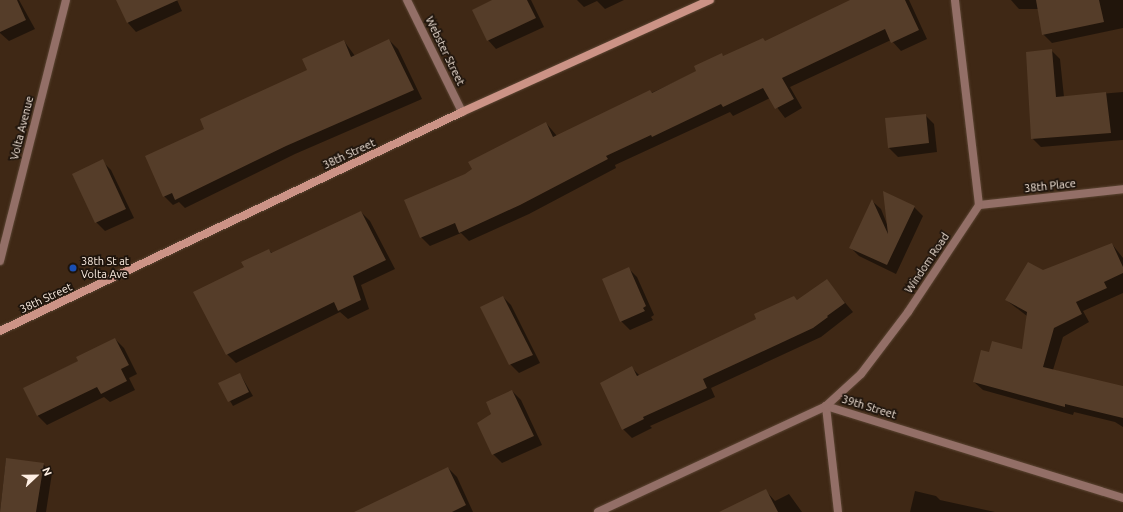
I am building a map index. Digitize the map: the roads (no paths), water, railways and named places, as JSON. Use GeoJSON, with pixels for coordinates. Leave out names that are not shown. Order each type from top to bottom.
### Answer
{"type":"FeatureCollection","features":[{"type":"Feature","properties":{"kind":"main road","name":"38th Street"},"geometry":{"type":"LineString","coordinates":[[0,331],[462,112],[710,0]]}},
{"type":"Feature","properties":{"kind":"street","name":"Volta Avenue"},"geometry":{"type":"LineString","coordinates":[[0,261],[66,0]]}},
{"type":"Feature","properties":{"kind":"street","name":"Webster Street"},"geometry":{"type":"LineString","coordinates":[[407,0],[462,112]]}},
{"type":"Feature","properties":{"kind":"street"},"geometry":{"type":"LineString","coordinates":[[955,0],[979,205]]}},
{"type":"Feature","properties":{"kind":"street","name":"38th Place"},"geometry":{"type":"LineString","coordinates":[[979,205],[1123,189]]}},
{"type":"Feature","properties":{"kind":"street","name":"Windom Road"},"geometry":{"type":"LineString","coordinates":[[826,406],[866,368],[908,312],[979,205]]}},
{"type":"Feature","properties":{"kind":"street"},"geometry":{"type":"LineString","coordinates":[[826,406],[838,512]]}},
{"type":"Feature","properties":{"kind":"street","name":"39th Street"},"geometry":{"type":"LineString","coordinates":[[598,512],[826,406],[1123,498]]}},
{"type":"Feature","properties":{"kind":"place","name":"38th St at Volta Ave"},"geometry":{"type":"Point","coordinates":[73,268]}}]}
